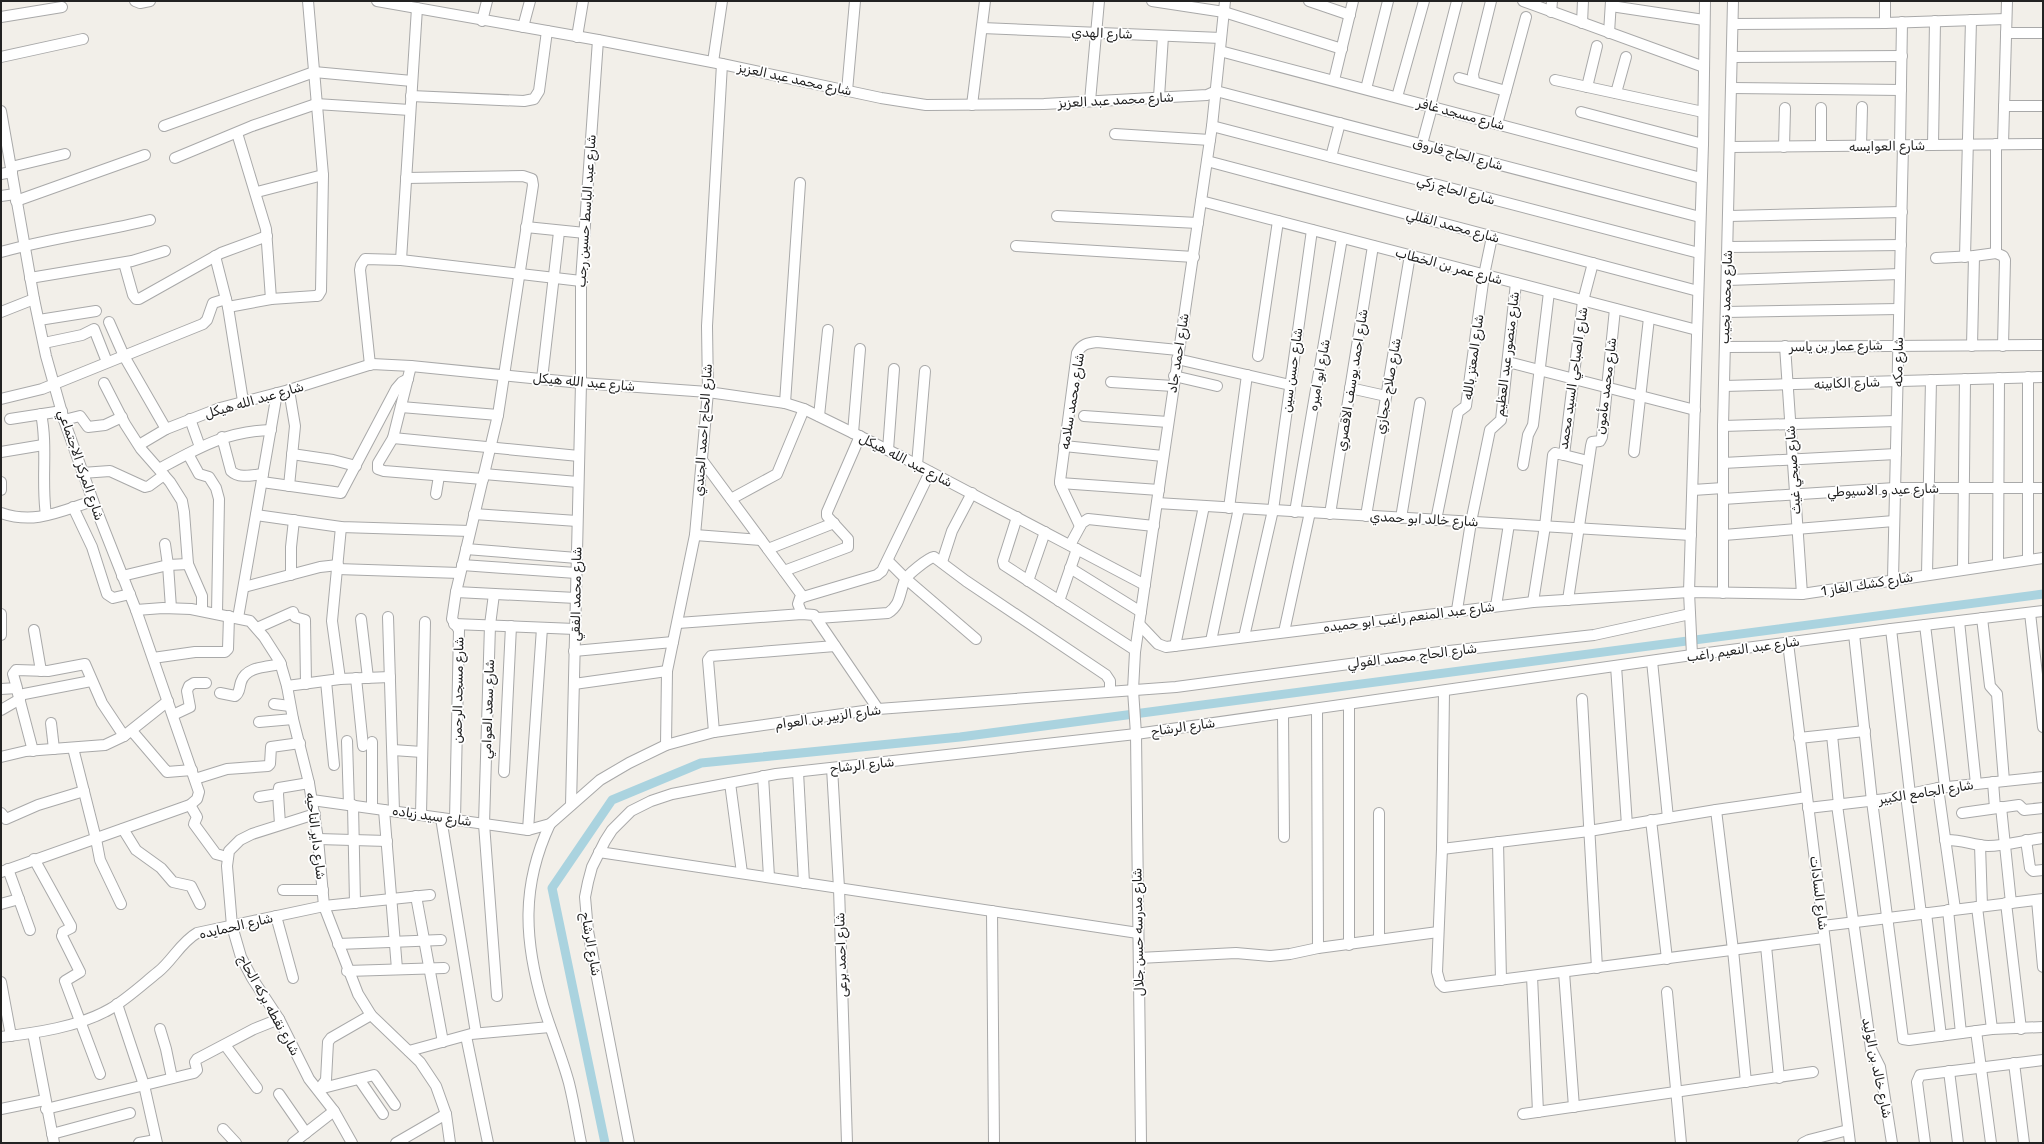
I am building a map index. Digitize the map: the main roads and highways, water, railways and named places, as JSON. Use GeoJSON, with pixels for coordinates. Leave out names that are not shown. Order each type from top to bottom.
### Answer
{"type":"FeatureCollection","features":[{"type":"Feature","properties":{"kind":"waterway"},"geometry":{"type":"LineString","coordinates":[[605,1143],[552,888],[612,800],[701,763],[960,737],[2043,594]]}}]}
